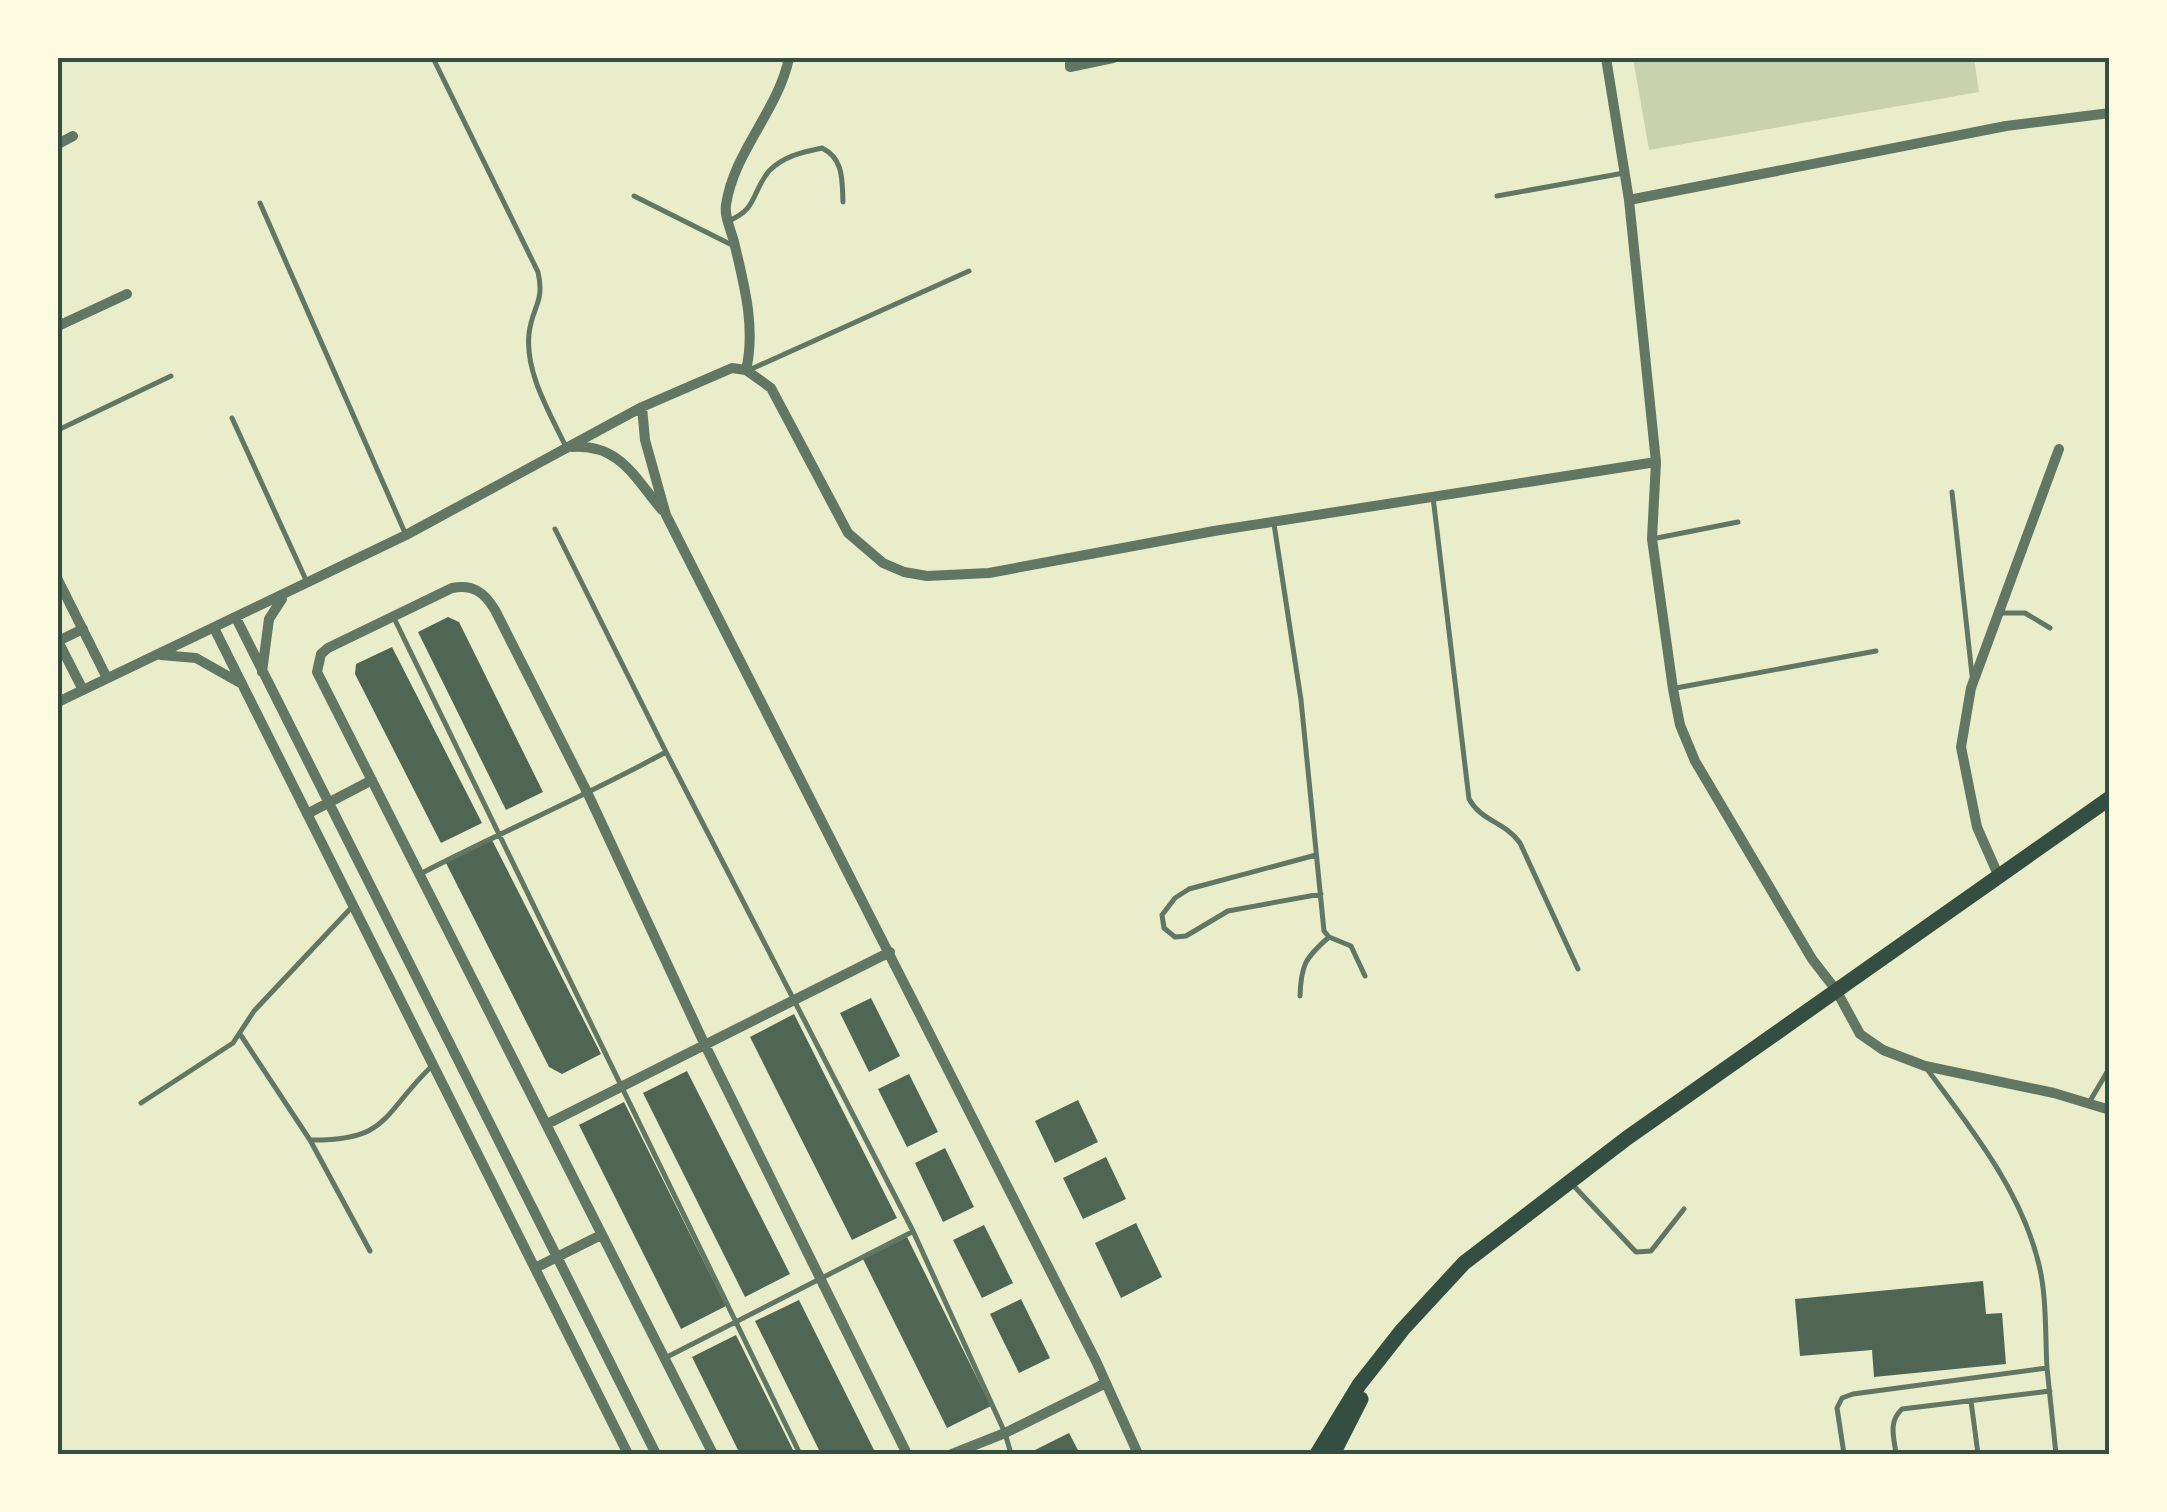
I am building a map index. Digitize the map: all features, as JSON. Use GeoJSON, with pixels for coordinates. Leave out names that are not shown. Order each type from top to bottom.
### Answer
{"type":"FeatureCollection","features":[{"type":"Feature","properties":{"kind":"main road"},"geometry":{"type":"LineString","coordinates":[[1316,1454],[1359,1385],[1464,1263],[1569,1180],[2110,798]]}},
{"type":"Feature","properties":{"kind":"main road"},"geometry":{"type":"LineString","coordinates":[[1333,1454],[1386,1351]]}},
{"type":"Feature","properties":{"kind":"street"},"geometry":{"type":"LineString","coordinates":[[746,370],[751,334],[724,209],[743,157],[774,102],[789,58]]}},
{"type":"Feature","properties":{"kind":"street"},"geometry":{"type":"LineString","coordinates":[[1070,58],[1070,68],[1114,58]]}},
{"type":"Feature","properties":{"kind":"street"},"geometry":{"type":"LineString","coordinates":[[1606,58],[1629,200],[1656,462],[1652,538],[1680,725],[1703,776],[1860,1034],[1883,1050],[1925,1066],[2054,1092],[2110,1110]]}},
{"type":"Feature","properties":{"kind":"street"},"geometry":{"type":"LineString","coordinates":[[1629,200],[2006,126],[2110,113]]}},
{"type":"Feature","properties":{"kind":"street"},"geometry":{"type":"LineString","coordinates":[[58,144],[73,136]]}},
{"type":"Feature","properties":{"kind":"street"},"geometry":{"type":"LineString","coordinates":[[58,326],[127,294]]}},
{"type":"Feature","properties":{"kind":"street"},"geometry":{"type":"LineString","coordinates":[[58,702],[406,535],[642,407],[732,368],[746,370],[771,388],[848,532],[884,563],[927,576],[989,573],[1273,521],[1656,462]]}},
{"type":"Feature","properties":{"kind":"street"},"geometry":{"type":"LineString","coordinates":[[642,407],[645,440],[666,515],[890,952],[1138,1454]]}},
{"type":"Feature","properties":{"kind":"street"},"geometry":{"type":"LineString","coordinates":[[566,447],[589,446],[616,456],[666,515]]}},
{"type":"Feature","properties":{"kind":"street"},"geometry":{"type":"LineString","coordinates":[[1999,878],[1977,827],[1961,746],[1973,683],[2058,449]]}},
{"type":"Feature","properties":{"kind":"street"},"geometry":{"type":"LineString","coordinates":[[58,580],[107,678]]}},
{"type":"Feature","properties":{"kind":"street"},"geometry":{"type":"LineString","coordinates":[[713,1454],[318,672],[321,654],[328,648],[452,588],[466,585],[488,598],[495,610],[907,1454]]}},
{"type":"Feature","properties":{"kind":"street"},"geometry":{"type":"LineString","coordinates":[[262,672],[268,618],[290,591]]}},
{"type":"Feature","properties":{"kind":"street"},"geometry":{"type":"LineString","coordinates":[[236,618],[656,1454]]}},
{"type":"Feature","properties":{"kind":"street"},"geometry":{"type":"LineString","coordinates":[[214,628],[628,1454]]}},
{"type":"Feature","properties":{"kind":"street"},"geometry":{"type":"LineString","coordinates":[[83,629],[58,641],[83,690]]}},
{"type":"Feature","properties":{"kind":"street"},"geometry":{"type":"LineString","coordinates":[[158,655],[204,661],[242,684]]}},
{"type":"Feature","properties":{"kind":"street"},"geometry":{"type":"LineString","coordinates":[[307,814],[372,780]]}},
{"type":"Feature","properties":{"kind":"street"},"geometry":{"type":"LineString","coordinates":[[547,1124],[890,952]]}},
{"type":"Feature","properties":{"kind":"street"},"geometry":{"type":"LineString","coordinates":[[535,1268],[602,1235]]}},
{"type":"Feature","properties":{"kind":"street"},"geometry":{"type":"LineString","coordinates":[[952,1454],[1005,1433],[1106,1383]]}},
{"type":"Feature","properties":{"kind":"lane"},"geometry":{"type":"LineString","coordinates":[[433,58],[538,272],[542,296],[529,329],[530,364],[566,447]]}},
{"type":"Feature","properties":{"kind":"lane"},"geometry":{"type":"LineString","coordinates":[[728,222],[746,214],[770,170],[782,160],[822,148],[834,154],[842,170],[844,202]]}},
{"type":"Feature","properties":{"kind":"lane"},"geometry":{"type":"LineString","coordinates":[[1497,196],[1624,173]]}},
{"type":"Feature","properties":{"kind":"lane"},"geometry":{"type":"LineString","coordinates":[[634,196],[735,246]]}},
{"type":"Feature","properties":{"kind":"lane"},"geometry":{"type":"LineString","coordinates":[[260,204],[406,535]]}},
{"type":"Feature","properties":{"kind":"lane"},"geometry":{"type":"LineString","coordinates":[[746,370],[969,271]]}},
{"type":"Feature","properties":{"kind":"lane"},"geometry":{"type":"LineString","coordinates":[[58,430],[171,376]]}},
{"type":"Feature","properties":{"kind":"lane"},"geometry":{"type":"LineString","coordinates":[[232,418],[308,582]]}},
{"type":"Feature","properties":{"kind":"lane"},"geometry":{"type":"LineString","coordinates":[[1952,492],[1973,683]]}},
{"type":"Feature","properties":{"kind":"lane"},"geometry":{"type":"LineString","coordinates":[[1433,498],[1469,798],[1476,811],[1510,829],[1520,843],[1578,970]]}},
{"type":"Feature","properties":{"kind":"lane"},"geometry":{"type":"LineString","coordinates":[[1273,521],[1301,700],[1324,932],[1329,938],[1351,946],[1365,976]]}},
{"type":"Feature","properties":{"kind":"lane"},"geometry":{"type":"LineString","coordinates":[[1652,538],[1738,522]]}},
{"type":"Feature","properties":{"kind":"lane"},"geometry":{"type":"LineString","coordinates":[[555,529],[913,1231],[1005,1433],[1010,1454]]}},
{"type":"Feature","properties":{"kind":"lane"},"geometry":{"type":"LineString","coordinates":[[1998,613],[2025,613],[2050,628]]}},
{"type":"Feature","properties":{"kind":"lane"},"geometry":{"type":"LineString","coordinates":[[393,616],[800,1454]]}},
{"type":"Feature","properties":{"kind":"lane"},"geometry":{"type":"LineString","coordinates":[[1673,689],[1876,652]]}},
{"type":"Feature","properties":{"kind":"lane"},"geometry":{"type":"LineString","coordinates":[[418,876],[666,752]]}},
{"type":"Feature","properties":{"kind":"lane"},"geometry":{"type":"LineString","coordinates":[[1316,854],[1189,889],[1175,898],[1162,915],[1164,928],[1176,937],[1186,936],[1228,911],[1320,894]]}},
{"type":"Feature","properties":{"kind":"lane"},"geometry":{"type":"LineString","coordinates":[[140,1103],[219,1056],[254,1012],[353,906]]}},
{"type":"Feature","properties":{"kind":"lane"},"geometry":{"type":"LineString","coordinates":[[1300,996],[1301,971],[1309,954],[1329,938]]}},
{"type":"Feature","properties":{"kind":"lane"},"geometry":{"type":"LineString","coordinates":[[240,1034],[310,1140],[370,1251]]}},
{"type":"Feature","properties":{"kind":"lane"},"geometry":{"type":"LineString","coordinates":[[310,1140],[370,1134],[433,1065]]}},
{"type":"Feature","properties":{"kind":"lane"},"geometry":{"type":"LineString","coordinates":[[1925,1066],[2007,1185],[2039,1263],[2056,1454]]}},
{"type":"Feature","properties":{"kind":"lane"},"geometry":{"type":"LineString","coordinates":[[2089,1104],[2110,1067]]}},
{"type":"Feature","properties":{"kind":"lane"},"geometry":{"type":"LineString","coordinates":[[1569,1180],[1636,1252],[1651,1251],[1684,1210]]}},
{"type":"Feature","properties":{"kind":"lane"},"geometry":{"type":"LineString","coordinates":[[665,1358],[913,1231]]}},
{"type":"Feature","properties":{"kind":"lane"},"geometry":{"type":"LineString","coordinates":[[1844,1454],[1837,1408],[1842,1398],[2047,1368]]}},
{"type":"Feature","properties":{"kind":"lane"},"geometry":{"type":"LineString","coordinates":[[1896,1454],[1892,1425],[1902,1409],[2050,1391]]}},
{"type":"Feature","properties":{"kind":"lane"},"geometry":{"type":"LineString","coordinates":[[1971,1401],[1978,1454]]}},
{"type":"Feature","properties":{"kind":"green space"},"geometry":{"type":"Polygon","coordinates":[[[1633,58],[1974,58],[1979,92],[1649,150],[1633,58]]]}},
{"type":"Feature","properties":{"kind":"building"},"geometry":{"type":"Polygon","coordinates":[[[448,617],[459,622],[543,792],[506,810],[418,632],[448,617]]]}},
{"type":"Feature","properties":{"kind":"building"},"geometry":{"type":"Polygon","coordinates":[[[392,647],[482,823],[441,843],[355,674],[356,664],[392,647]]]}},
{"type":"Feature","properties":{"kind":"building"},"geometry":{"type":"Polygon","coordinates":[[[492,840],[601,1054],[562,1074],[549,1067],[446,863],[492,840]]]}},
{"type":"Feature","properties":{"kind":"building"},"geometry":{"type":"Polygon","coordinates":[[[871,998],[900,1056],[869,1072],[840,1013],[871,998]]]}},
{"type":"Feature","properties":{"kind":"building"},"geometry":{"type":"Polygon","coordinates":[[[794,1014],[897,1218],[852,1240],[750,1037],[794,1014]]]}},
{"type":"Feature","properties":{"kind":"building"},"geometry":{"type":"Polygon","coordinates":[[[687,1071],[790,1274],[745,1297],[643,1093],[687,1071]]]}},
{"type":"Feature","properties":{"kind":"building"},"geometry":{"type":"Polygon","coordinates":[[[909,1074],[938,1132],[907,1147],[878,1089],[909,1074]]]}},
{"type":"Feature","properties":{"kind":"building"},"geometry":{"type":"Polygon","coordinates":[[[1078,1100],[1098,1142],[1055,1163],[1035,1121],[1078,1100]]]}},
{"type":"Feature","properties":{"kind":"building"},"geometry":{"type":"Polygon","coordinates":[[[624,1102],[726,1306],[681,1329],[579,1125],[624,1102]]]}},
{"type":"Feature","properties":{"kind":"building"},"geometry":{"type":"Polygon","coordinates":[[[945,1148],[974,1207],[943,1222],[915,1163],[945,1148]]]}},
{"type":"Feature","properties":{"kind":"building"},"geometry":{"type":"Polygon","coordinates":[[[1106,1157],[1126,1199],[1083,1219],[1063,1178],[1106,1157]]]}},
{"type":"Feature","properties":{"kind":"building"},"geometry":{"type":"Polygon","coordinates":[[[1136,1223],[1162,1277],[1121,1298],[1095,1243],[1136,1223]]]}},
{"type":"Feature","properties":{"kind":"building"},"geometry":{"type":"Polygon","coordinates":[[[984,1225],[1013,1283],[982,1298],[953,1240],[984,1225]]]}},
{"type":"Feature","properties":{"kind":"building"},"geometry":{"type":"Polygon","coordinates":[[[907,1237],[991,1406],[947,1428],[863,1259],[907,1237]]]}},
{"type":"Feature","properties":{"kind":"building"},"geometry":{"type":"Polygon","coordinates":[[[1983,1281],[1986,1314],[2002,1313],[2006,1364],[1874,1377],[1872,1350],[1800,1356],[1795,1299],[1983,1281]]]}},
{"type":"Feature","properties":{"kind":"building"},"geometry":{"type":"Polygon","coordinates":[[[1021,1299],[1050,1358],[1019,1373],[990,1314],[1021,1299]]]}},
{"type":"Feature","properties":{"kind":"building"},"geometry":{"type":"Polygon","coordinates":[[[799,1300],[876,1454],[821,1454],[755,1321],[799,1300]]]}},
{"type":"Feature","properties":{"kind":"building"},"geometry":{"type":"Polygon","coordinates":[[[736,1335],[795,1454],[740,1454],[692,1357],[736,1335]]]}},
{"type":"Feature","properties":{"kind":"building"},"geometry":{"type":"Polygon","coordinates":[[[1069,1433],[1080,1454],[1027,1454],[1069,1433]]]}}]}
